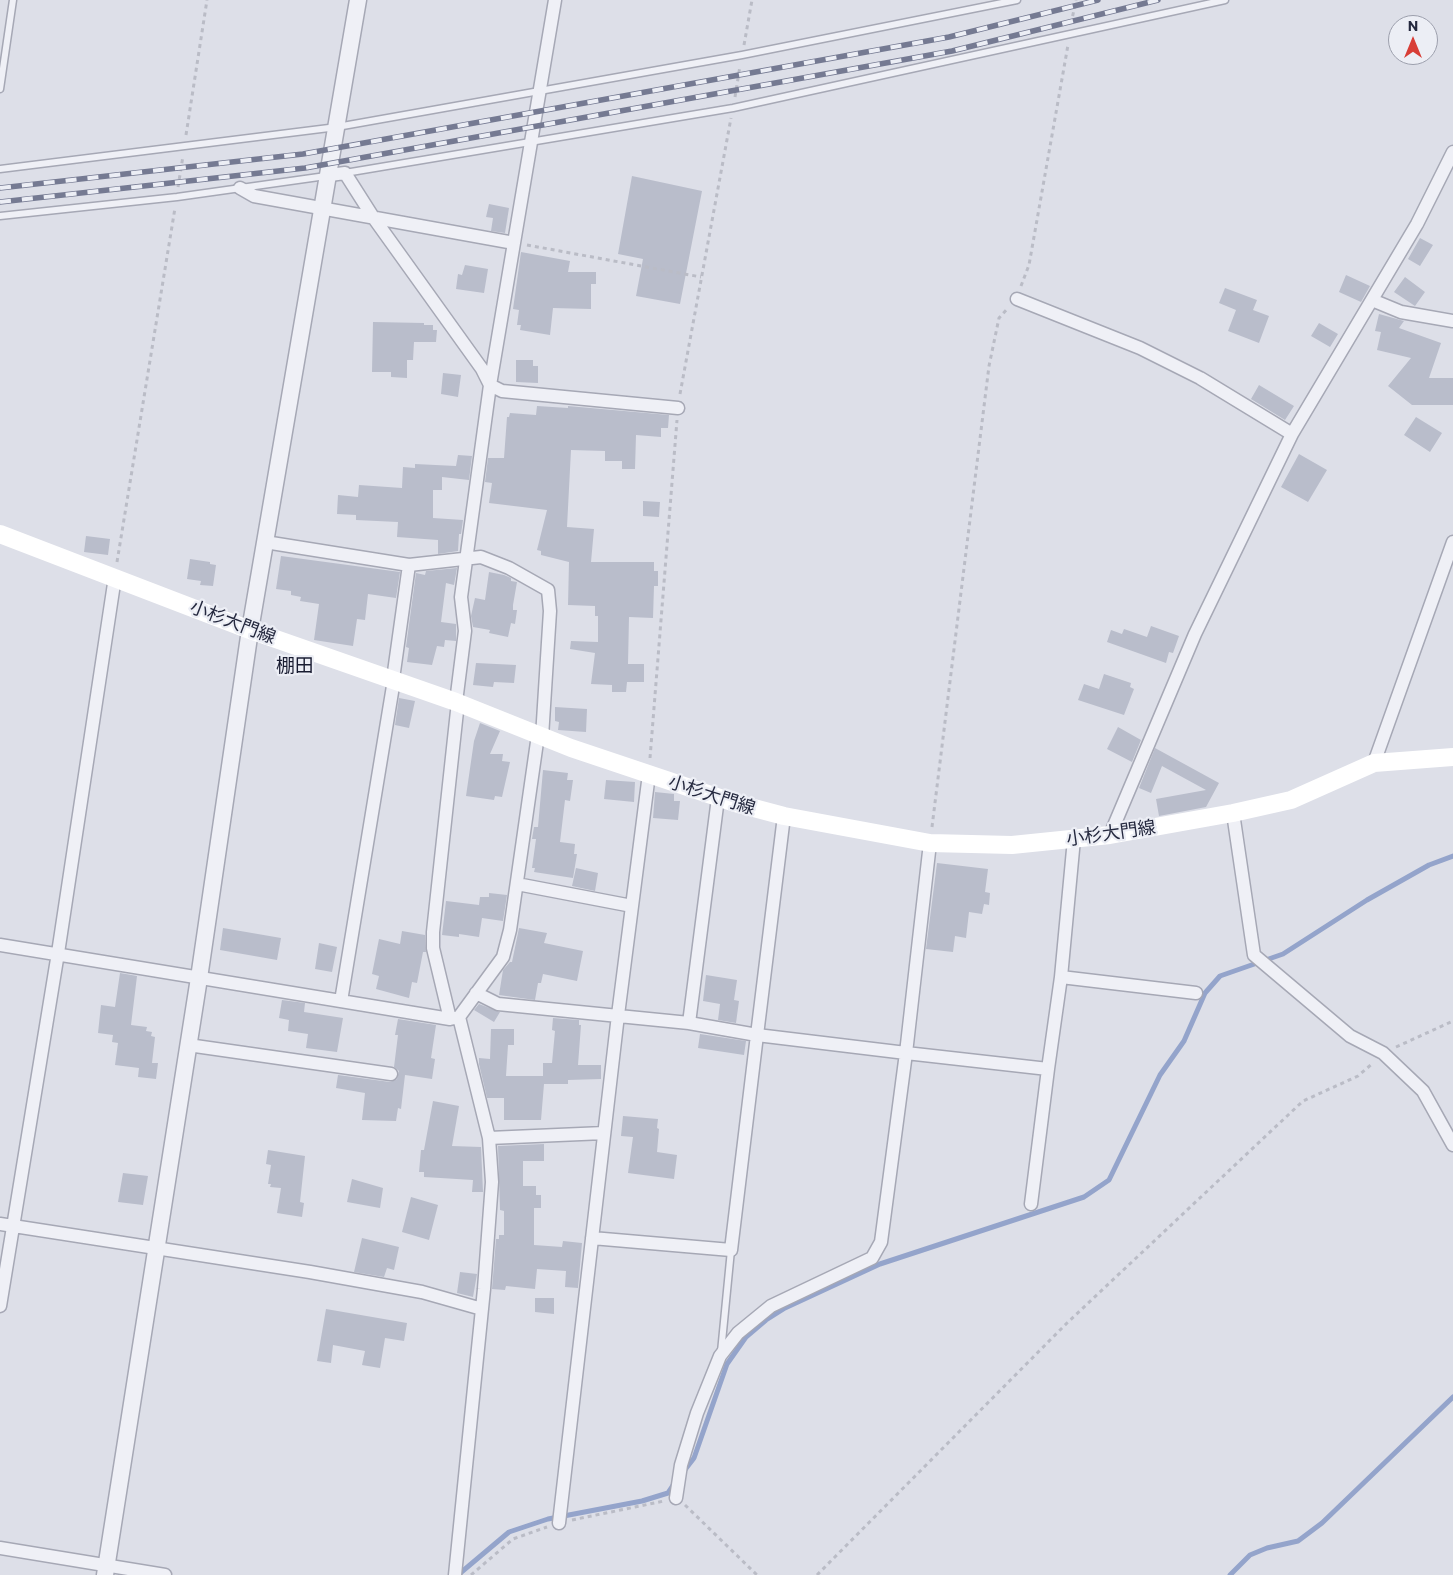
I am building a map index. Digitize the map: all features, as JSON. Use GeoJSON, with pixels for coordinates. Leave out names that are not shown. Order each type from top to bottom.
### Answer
{"type":"FeatureCollection","features":[{"type":"Feature","properties":{"kind":"main road","name":"小杉大門線"},"geometry":{"type":"LineString","coordinates":[[0,534],[250,630],[457,702],[540,736],[718,798],[784,816],[930,843],[1012,845],[1110,835],[1233,813],[1291,800],[1374,763],[1453,756]]}},
{"type":"Feature","properties":{"kind":"street"},"geometry":{"type":"LineString","coordinates":[[106,1570],[199,978],[250,630],[321,210],[337,174],[338,127],[358,0]]}},
{"type":"Feature","properties":{"kind":"street"},"geometry":{"type":"LineString","coordinates":[[455,1575],[482,1309],[492,1182],[488,1138],[433,948],[433,932],[465,631],[461,596],[468,558],[490,385],[556,0]]}},
{"type":"Feature","properties":{"kind":"street"},"geometry":{"type":"LineString","coordinates":[[1110,835],[1196,634],[1292,434],[1418,224],[1453,152]]}},
{"type":"Feature","properties":{"kind":"street"},"geometry":{"type":"LineString","coordinates":[[337,174],[373,217],[482,369],[490,385],[502,391],[678,408]]}},
{"type":"Feature","properties":{"kind":"street"},"geometry":{"type":"LineString","coordinates":[[240,188],[254,196],[321,210],[373,217],[514,243]]}},
{"type":"Feature","properties":{"kind":"street"},"geometry":{"type":"LineString","coordinates":[[1017,298],[1140,348],[1200,378],[1292,434]]}},
{"type":"Feature","properties":{"kind":"street"},"geometry":{"type":"LineString","coordinates":[[1372,300],[1401,312],[1453,322]]}},
{"type":"Feature","properties":{"kind":"street"},"geometry":{"type":"LineString","coordinates":[[265,542],[409,565],[481,557],[509,568],[548,590],[550,611],[540,736],[510,930],[503,957],[454,1018]]}},
{"type":"Feature","properties":{"kind":"street"},"geometry":{"type":"LineString","coordinates":[[1374,763],[1453,542]]}},
{"type":"Feature","properties":{"kind":"street"},"geometry":{"type":"LineString","coordinates":[[341,1001],[393,680],[409,565]]}},
{"type":"Feature","properties":{"kind":"street"},"geometry":{"type":"LineString","coordinates":[[0,1306],[58,953],[115,577]]}},
{"type":"Feature","properties":{"kind":"street"},"geometry":{"type":"LineString","coordinates":[[559,1523],[618,1015],[649,774]]}},
{"type":"Feature","properties":{"kind":"street"},"geometry":{"type":"LineString","coordinates":[[689,1023],[718,798]]}},
{"type":"Feature","properties":{"kind":"street"},"geometry":{"type":"LineString","coordinates":[[1233,813],[1254,955],[1350,1036],[1383,1053],[1423,1092],[1453,1145]]}},
{"type":"Feature","properties":{"kind":"street"},"geometry":{"type":"LineString","coordinates":[[592,1238],[731,1250],[784,816]]}},
{"type":"Feature","properties":{"kind":"street"},"geometry":{"type":"LineString","coordinates":[[1031,1204],[1061,977],[1074,839]]}},
{"type":"Feature","properties":{"kind":"street"},"geometry":{"type":"LineString","coordinates":[[676,1498],[686,1449],[720,1356],[738,1333],[771,1306],[872,1258],[881,1242],[906,1053],[930,843]]}},
{"type":"Feature","properties":{"kind":"street"},"geometry":{"type":"LineString","coordinates":[[517,884],[632,906]]}},
{"type":"Feature","properties":{"kind":"street"},"geometry":{"type":"LineString","coordinates":[[0,945],[454,1018]]}},
{"type":"Feature","properties":{"kind":"street"},"geometry":{"type":"LineString","coordinates":[[1061,977],[1196,993]]}},
{"type":"Feature","properties":{"kind":"street"},"geometry":{"type":"LineString","coordinates":[[476,993],[498,1004],[689,1023],[757,1035],[1048,1069]]}},
{"type":"Feature","properties":{"kind":"street"},"geometry":{"type":"LineString","coordinates":[[188,1045],[391,1074]]}},
{"type":"Feature","properties":{"kind":"street"},"geometry":{"type":"LineString","coordinates":[[488,1138],[604,1133]]}},
{"type":"Feature","properties":{"kind":"street"},"geometry":{"type":"LineString","coordinates":[[0,1224],[156,1250],[310,1272],[422,1292],[482,1309]]}},
{"type":"Feature","properties":{"kind":"street"},"geometry":{"type":"LineString","coordinates":[[0,1548],[106,1570],[165,1575]]}},
{"type":"Feature","properties":{"kind":"lane"},"geometry":{"type":"LineString","coordinates":[[0,89],[13,0]]}},
{"type":"Feature","properties":{"kind":"lane"},"geometry":{"type":"LineString","coordinates":[[0,169],[338,127],[742,55],[1017,0]]}},
{"type":"Feature","properties":{"kind":"lane"},"geometry":{"type":"LineString","coordinates":[[0,216],[177,197],[337,174],[733,108],[1069,36],[1225,0]]}},
{"type":"Feature","properties":{"kind":"lane"},"geometry":{"type":"LineString","coordinates":[[720,1356],[731,1250]]}},
{"type":"Feature","properties":{"kind":"path"},"geometry":{"type":"LineString","coordinates":[[115,577],[207,0]]}},
{"type":"Feature","properties":{"kind":"path"},"geometry":{"type":"LineString","coordinates":[[649,774],[678,408],[752,0]]}},
{"type":"Feature","properties":{"kind":"path"},"geometry":{"type":"LineString","coordinates":[[930,843],[970,538],[989,366],[999,318],[1017,298],[1029,265],[1076,0]]}},
{"type":"Feature","properties":{"kind":"path"},"geometry":{"type":"LineString","coordinates":[[514,243],[701,277]]}},
{"type":"Feature","properties":{"kind":"path"},"geometry":{"type":"LineString","coordinates":[[817,1575],[1067,1323],[1303,1100],[1358,1076],[1383,1053],[1453,1022]]}},
{"type":"Feature","properties":{"kind":"path"},"geometry":{"type":"LineString","coordinates":[[470,1575],[514,1539],[559,1523],[676,1498],[696,1514],[757,1575]]}},
{"type":"Feature","properties":{"kind":"building"},"geometry":{"type":"Polygon","coordinates":[[[632,176],[702,191],[680,304],[636,296],[643,259],[618,254],[632,176]]]}},
{"type":"Feature","properties":{"kind":"building"},"geometry":{"type":"Polygon","coordinates":[[[489,204],[509,208],[505,233],[491,231],[493,218],[486,217],[489,204]]]}},
{"type":"Feature","properties":{"kind":"building"},"geometry":{"type":"Polygon","coordinates":[[[1420,238],[1433,245],[1420,266],[1408,259],[1420,238]]]}},
{"type":"Feature","properties":{"kind":"building"},"geometry":{"type":"Polygon","coordinates":[[[521,252],[570,261],[568,272],[596,272],[596,284],[591,284],[591,309],[553,308],[550,335],[520,330],[521,325],[517,325],[519,310],[513,309],[521,252]]]}},
{"type":"Feature","properties":{"kind":"building"},"geometry":{"type":"Polygon","coordinates":[[[465,265],[488,269],[484,293],[456,289],[458,274],[462,275],[465,265]]]}},
{"type":"Feature","properties":{"kind":"building"},"geometry":{"type":"Polygon","coordinates":[[[1346,275],[1370,286],[1361,302],[1339,292],[1346,275]]]}},
{"type":"Feature","properties":{"kind":"building"},"geometry":{"type":"Polygon","coordinates":[[[1405,277],[1425,292],[1415,306],[1394,292],[1405,277]]]}},
{"type":"Feature","properties":{"kind":"building"},"geometry":{"type":"Polygon","coordinates":[[[1225,288],[1257,300],[1253,310],[1269,316],[1259,343],[1228,331],[1236,310],[1219,303],[1225,288]]]}},
{"type":"Feature","properties":{"kind":"building"},"geometry":{"type":"Polygon","coordinates":[[[1379,314],[1404,321],[1399,328],[1441,343],[1429,378],[1453,378],[1453,405],[1412,405],[1388,386],[1411,358],[1377,350],[1381,332],[1375,331],[1379,314]]]}},
{"type":"Feature","properties":{"kind":"building"},"geometry":{"type":"Polygon","coordinates":[[[373,322],[424,323],[424,325],[433,325],[433,330],[437,330],[436,342],[414,342],[413,360],[407,360],[407,378],[391,377],[391,372],[372,372],[373,322]]]}},
{"type":"Feature","properties":{"kind":"building"},"geometry":{"type":"Polygon","coordinates":[[[1319,323],[1338,334],[1330,347],[1311,336],[1319,323]]]}},
{"type":"Feature","properties":{"kind":"building"},"geometry":{"type":"Polygon","coordinates":[[[516,360],[533,360],[533,366],[538,366],[538,383],[516,382],[516,360]]]}},
{"type":"Feature","properties":{"kind":"building"},"geometry":{"type":"Polygon","coordinates":[[[443,373],[461,375],[458,397],[441,394],[443,373]]]}},
{"type":"Feature","properties":{"kind":"building"},"geometry":{"type":"Polygon","coordinates":[[[1259,385],[1294,406],[1285,420],[1251,399],[1259,385]]]}},
{"type":"Feature","properties":{"kind":"building"},"geometry":{"type":"Polygon","coordinates":[[[537,406],[568,408],[568,406],[669,415],[668,428],[661,428],[661,437],[636,435],[635,469],[622,469],[622,461],[605,461],[605,451],[571,450],[567,527],[594,529],[591,562],[654,562],[654,571],[658,571],[658,586],[654,586],[653,618],[629,617],[628,664],[644,664],[644,682],[627,682],[626,692],[612,692],[612,685],[591,684],[595,653],[570,649],[571,641],[598,642],[598,616],[595,616],[595,606],[568,605],[569,562],[541,555],[541,551],[537,550],[547,510],[489,503],[492,483],[485,482],[488,458],[504,458],[507,417],[509,417],[510,413],[536,415],[537,406]]]}},
{"type":"Feature","properties":{"kind":"building"},"geometry":{"type":"Polygon","coordinates":[[[1416,417],[1442,433],[1430,452],[1404,435],[1416,417]]]}},
{"type":"Feature","properties":{"kind":"building"},"geometry":{"type":"Polygon","coordinates":[[[1299,454],[1327,470],[1308,502],[1281,487],[1299,454]]]}},
{"type":"Feature","properties":{"kind":"building"},"geometry":{"type":"Polygon","coordinates":[[[458,455],[472,456],[469,480],[442,477],[442,490],[433,490],[433,518],[463,520],[461,534],[459,534],[458,551],[438,554],[438,540],[397,537],[398,522],[356,520],[356,515],[337,514],[338,495],[358,497],[359,485],[402,488],[403,467],[415,468],[415,464],[456,466],[458,455]]]}},
{"type":"Feature","properties":{"kind":"building"},"geometry":{"type":"Polygon","coordinates":[[[643,501],[660,502],[659,517],[643,516],[643,501]]]}},
{"type":"Feature","properties":{"kind":"building"},"geometry":{"type":"Polygon","coordinates":[[[86,536],[110,539],[108,555],[84,552],[86,536]]]}},
{"type":"Feature","properties":{"kind":"building"},"geometry":{"type":"Polygon","coordinates":[[[281,556],[400,572],[396,598],[368,594],[365,620],[357,619],[353,646],[314,640],[319,604],[300,601],[301,597],[291,595],[291,591],[276,589],[281,556]]]}},
{"type":"Feature","properties":{"kind":"building"},"geometry":{"type":"Polygon","coordinates":[[[190,559],[210,562],[210,564],[216,565],[213,586],[200,585],[201,581],[187,579],[190,559]]]}},
{"type":"Feature","properties":{"kind":"building"},"geometry":{"type":"Polygon","coordinates":[[[457,568],[454,585],[446,583],[441,622],[456,624],[456,641],[445,640],[444,647],[437,646],[432,665],[407,662],[409,648],[406,647],[416,573],[425,575],[426,571],[457,568]]]}},
{"type":"Feature","properties":{"kind":"building"},"geometry":{"type":"Polygon","coordinates":[[[489,572],[504,575],[511,578],[511,581],[517,582],[513,605],[513,610],[517,610],[515,624],[511,623],[508,637],[489,633],[490,630],[473,627],[471,616],[475,598],[485,600],[489,572]]]}},
{"type":"Feature","properties":{"kind":"building"},"geometry":{"type":"Polygon","coordinates":[[[1151,626],[1179,636],[1173,653],[1169,652],[1166,663],[1107,642],[1111,630],[1122,634],[1124,629],[1147,637],[1151,626]]]}},
{"type":"Feature","properties":{"kind":"building"},"geometry":{"type":"Polygon","coordinates":[[[476,663],[516,665],[514,683],[494,682],[493,687],[473,685],[476,663]]]}},
{"type":"Feature","properties":{"kind":"building"},"geometry":{"type":"Polygon","coordinates":[[[1104,674],[1131,683],[1130,687],[1134,689],[1124,715],[1078,700],[1084,684],[1099,689],[1104,674]]]}},
{"type":"Feature","properties":{"kind":"building"},"geometry":{"type":"Polygon","coordinates":[[[399,698],[415,701],[409,728],[395,725],[399,698]]]}},
{"type":"Feature","properties":{"kind":"building"},"geometry":{"type":"Polygon","coordinates":[[[555,707],[587,709],[586,732],[558,730],[559,722],[555,721],[555,707]]]}},
{"type":"Feature","properties":{"kind":"building"},"geometry":{"type":"Polygon","coordinates":[[[480,723],[500,731],[490,754],[503,754],[502,761],[510,762],[502,797],[495,796],[494,800],[466,796],[474,741],[480,723]]]}},
{"type":"Feature","properties":{"kind":"building"},"geometry":{"type":"Polygon","coordinates":[[[1118,727],[1141,740],[1132,762],[1107,749],[1118,727]]]}},
{"type":"Feature","properties":{"kind":"building"},"geometry":{"type":"Polygon","coordinates":[[[1155,748],[1219,783],[1206,807],[1159,816],[1156,799],[1206,790],[1162,766],[1151,793],[1139,788],[1155,748]]]}},
{"type":"Feature","properties":{"kind":"building"},"geometry":{"type":"Polygon","coordinates":[[[543,770],[568,773],[567,780],[573,780],[570,801],[565,800],[560,842],[575,844],[574,854],[577,854],[573,878],[534,872],[535,868],[532,868],[536,839],[532,839],[534,827],[538,827],[543,770]]]}},
{"type":"Feature","properties":{"kind":"building"},"geometry":{"type":"Polygon","coordinates":[[[606,780],[635,782],[634,802],[604,799],[606,780]]]}},
{"type":"Feature","properties":{"kind":"building"},"geometry":{"type":"Polygon","coordinates":[[[655,792],[674,794],[674,801],[680,801],[678,820],[653,818],[655,792]]]}},
{"type":"Feature","properties":{"kind":"building"},"geometry":{"type":"Polygon","coordinates":[[[937,863],[988,869],[985,892],[990,893],[989,905],[984,904],[982,914],[969,912],[966,938],[955,936],[953,952],[926,949],[937,863]]]}},
{"type":"Feature","properties":{"kind":"building"},"geometry":{"type":"Polygon","coordinates":[[[576,868],[598,873],[595,891],[572,886],[576,868]]]}},
{"type":"Feature","properties":{"kind":"building"},"geometry":{"type":"Polygon","coordinates":[[[489,893],[507,895],[503,921],[482,918],[479,937],[459,934],[459,937],[442,935],[446,901],[479,905],[480,897],[489,897],[489,893]]]}},
{"type":"Feature","properties":{"kind":"building"},"geometry":{"type":"Polygon","coordinates":[[[223,928],[281,938],[277,960],[220,950],[223,928]]]}},
{"type":"Feature","properties":{"kind":"building"},"geometry":{"type":"Polygon","coordinates":[[[519,928],[547,933],[544,943],[583,951],[577,981],[543,974],[541,983],[538,983],[535,1000],[499,995],[503,970],[512,962],[519,928]]]}},
{"type":"Feature","properties":{"kind":"building"},"geometry":{"type":"Polygon","coordinates":[[[402,931],[425,935],[426,952],[423,952],[417,983],[412,982],[409,998],[376,989],[379,976],[372,974],[379,939],[400,944],[402,931]]]}},
{"type":"Feature","properties":{"kind":"building"},"geometry":{"type":"Polygon","coordinates":[[[319,943],[337,947],[332,972],[315,969],[319,943]]]}},
{"type":"Feature","properties":{"kind":"building"},"geometry":{"type":"Polygon","coordinates":[[[120,973],[137,976],[131,1025],[147,1027],[146,1031],[152,1032],[151,1036],[155,1037],[152,1063],[158,1063],[156,1079],[138,1077],[139,1068],[115,1065],[118,1043],[112,1042],[113,1035],[98,1033],[101,1005],[115,1007],[120,973]]]}},
{"type":"Feature","properties":{"kind":"building"},"geometry":{"type":"Polygon","coordinates":[[[706,975],[737,980],[734,1000],[739,1001],[736,1023],[718,1020],[720,1004],[703,1001],[706,975]]]}},
{"type":"Feature","properties":{"kind":"building"},"geometry":{"type":"Polygon","coordinates":[[[282,1000],[305,1003],[304,1012],[343,1018],[337,1052],[306,1048],[308,1034],[288,1031],[289,1020],[279,1018],[282,1000]]]}},
{"type":"Feature","properties":{"kind":"building"},"geometry":{"type":"Polygon","coordinates":[[[479,1004],[500,1012],[494,1022],[474,1010],[479,1004]]]}},
{"type":"Feature","properties":{"kind":"building"},"geometry":{"type":"Polygon","coordinates":[[[553,1018],[579,1020],[579,1025],[581,1025],[578,1065],[601,1065],[601,1079],[568,1080],[568,1084],[544,1084],[541,1120],[504,1120],[504,1098],[487,1098],[479,1064],[479,1058],[490,1059],[491,1029],[514,1029],[514,1045],[508,1045],[506,1076],[543,1076],[543,1063],[552,1063],[555,1031],[552,1030],[553,1018]]]}},
{"type":"Feature","properties":{"kind":"building"},"geometry":{"type":"Polygon","coordinates":[[[398,1019],[436,1025],[431,1058],[435,1059],[432,1079],[405,1075],[401,1109],[398,1108],[396,1121],[362,1120],[365,1093],[336,1088],[338,1075],[390,1082],[397,1079],[399,1071],[394,1067],[398,1035],[395,1035],[398,1019]]]}},
{"type":"Feature","properties":{"kind":"building"},"geometry":{"type":"Polygon","coordinates":[[[700,1034],[746,1041],[744,1055],[698,1048],[700,1034]]]}},
{"type":"Feature","properties":{"kind":"building"},"geometry":{"type":"Polygon","coordinates":[[[433,1101],[459,1106],[452,1146],[481,1147],[483,1192],[472,1192],[473,1180],[424,1177],[424,1172],[419,1172],[421,1150],[424,1150],[433,1101]]]}},
{"type":"Feature","properties":{"kind":"building"},"geometry":{"type":"Polygon","coordinates":[[[623,1116],[658,1119],[657,1152],[677,1155],[674,1179],[628,1173],[633,1137],[621,1136],[623,1116]]]}},
{"type":"Feature","properties":{"kind":"building"},"geometry":{"type":"Polygon","coordinates":[[[544,1144],[544,1161],[523,1161],[523,1186],[536,1186],[536,1195],[541,1195],[541,1208],[534,1208],[534,1245],[562,1247],[563,1241],[582,1243],[578,1288],[565,1287],[566,1271],[537,1269],[535,1289],[506,1286],[505,1290],[492,1289],[496,1239],[499,1239],[499,1235],[504,1235],[504,1211],[500,1210],[498,1146],[544,1144]]]}},
{"type":"Feature","properties":{"kind":"building"},"geometry":{"type":"Polygon","coordinates":[[[268,1150],[305,1156],[300,1202],[304,1203],[302,1217],[277,1213],[281,1188],[270,1187],[271,1184],[268,1184],[271,1165],[266,1164],[268,1150]]]}},
{"type":"Feature","properties":{"kind":"building"},"geometry":{"type":"Polygon","coordinates":[[[123,1173],[148,1176],[143,1205],[118,1202],[123,1173]]]}},
{"type":"Feature","properties":{"kind":"building"},"geometry":{"type":"Polygon","coordinates":[[[352,1179],[383,1188],[380,1208],[347,1202],[352,1179]]]}},
{"type":"Feature","properties":{"kind":"building"},"geometry":{"type":"Polygon","coordinates":[[[411,1197],[438,1205],[429,1240],[402,1232],[411,1197]]]}},
{"type":"Feature","properties":{"kind":"building"},"geometry":{"type":"Polygon","coordinates":[[[362,1238],[399,1247],[394,1270],[387,1268],[384,1277],[354,1272],[362,1238]]]}},
{"type":"Feature","properties":{"kind":"building"},"geometry":{"type":"Polygon","coordinates":[[[460,1272],[477,1274],[473,1297],[457,1293],[460,1272]]]}},
{"type":"Feature","properties":{"kind":"building"},"geometry":{"type":"Polygon","coordinates":[[[535,1298],[554,1298],[554,1314],[535,1312],[535,1298]]]}},
{"type":"Feature","properties":{"kind":"building"},"geometry":{"type":"Polygon","coordinates":[[[326,1309],[407,1323],[404,1341],[385,1338],[380,1368],[362,1365],[365,1351],[333,1345],[331,1363],[317,1361],[326,1309]]]}},
{"type":"Feature","properties":{"kind":"waterway"},"geometry":{"type":"LineString","coordinates":[[684,1471],[694,1458],[727,1364],[746,1337],[766,1320],[785,1308],[880,1264],[1084,1197],[1109,1180],[1160,1075],[1184,1041],[1205,993],[1220,976],[1283,954],[1367,900],[1429,865],[1453,856]]}},
{"type":"Feature","properties":{"kind":"waterway"},"geometry":{"type":"LineString","coordinates":[[1230,1575],[1250,1555],[1267,1548],[1298,1541],[1322,1523],[1453,1397]]}},
{"type":"Feature","properties":{"kind":"waterway"},"geometry":{"type":"LineString","coordinates":[[458,1575],[509,1532],[548,1519],[642,1501],[668,1493],[674,1484]]}},
{"type":"Feature","properties":{"kind":"railway"},"geometry":{"type":"LineString","coordinates":[[0,188],[303,154],[949,37],[1098,0]]}},
{"type":"Feature","properties":{"kind":"railway"},"geometry":{"type":"LineString","coordinates":[[0,202],[305,168],[952,51],[1158,0]]}},
{"type":"Feature","properties":{"kind":"district","name":"棚田"},"geometry":{"type":"Point","coordinates":[295,666]}}]}
